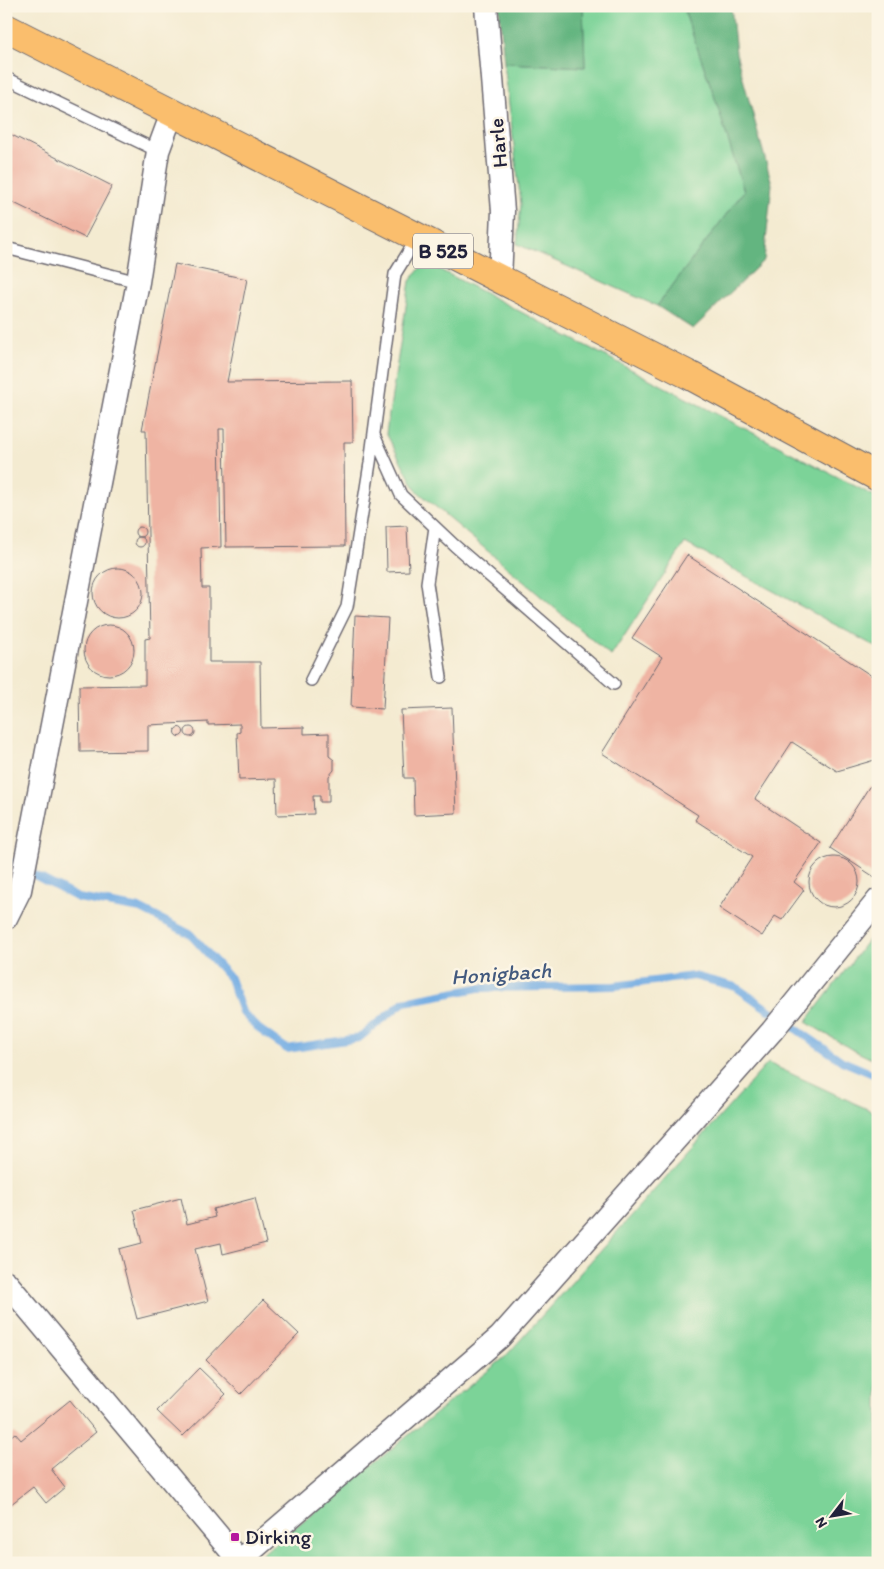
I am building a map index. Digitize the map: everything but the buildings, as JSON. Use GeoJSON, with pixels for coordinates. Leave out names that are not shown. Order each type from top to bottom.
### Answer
{"type":"FeatureCollection","features":[{"type":"Feature","properties":{"kind":"main road","name":"B 525"},"geometry":{"type":"LineString","coordinates":[[6,28],[691,376],[878,477]]}},
{"type":"Feature","properties":{"kind":"street","name":"Harle"},"geometry":{"type":"LineString","coordinates":[[486,6],[503,211],[500,280]]}},
{"type":"Feature","properties":{"kind":"street"},"geometry":{"type":"LineString","coordinates":[[6,918],[20,890],[138,282],[158,151],[172,113]]}},
{"type":"Feature","properties":{"kind":"street"},"geometry":{"type":"LineString","coordinates":[[6,1282],[239,1562],[500,1337],[772,1031],[878,900]]}},
{"type":"Feature","properties":{"kind":"lane"},"geometry":{"type":"LineString","coordinates":[[6,78],[158,151]]}},
{"type":"Feature","properties":{"kind":"lane"},"geometry":{"type":"LineString","coordinates":[[311,680],[347,607],[374,434],[395,274],[417,238]]}},
{"type":"Feature","properties":{"kind":"lane"},"geometry":{"type":"LineString","coordinates":[[6,248],[138,282]]}},
{"type":"Feature","properties":{"kind":"lane"},"geometry":{"type":"LineString","coordinates":[[374,434],[401,494],[435,527],[614,684]]}},
{"type":"Feature","properties":{"kind":"lane"},"geometry":{"type":"LineString","coordinates":[[435,527],[427,582],[441,677]]}},
{"type":"Feature","properties":{"kind":"green space"},"geometry":{"type":"Polygon","coordinates":[[[499,6],[583,6],[585,67],[504,63],[499,6]]]}},
{"type":"Feature","properties":{"kind":"green space"},"geometry":{"type":"Polygon","coordinates":[[[583,6],[686,6],[685,13],[714,95],[744,191],[657,306],[517,244],[521,204],[504,63],[585,67],[583,6]]]}},
{"type":"Feature","properties":{"kind":"green space"},"geometry":{"type":"Polygon","coordinates":[[[686,6],[731,6],[736,53],[772,184],[764,260],[693,329],[657,306],[744,191],[714,95],[685,13],[686,6]]]}},
{"type":"Feature","properties":{"kind":"green space"},"geometry":{"type":"Polygon","coordinates":[[[425,262],[878,498],[878,648],[685,543],[611,656],[416,490],[386,433],[410,281],[425,262]]]}},
{"type":"Feature","properties":{"kind":"green space"},"geometry":{"type":"Polygon","coordinates":[[[878,927],[878,1062],[851,1049],[806,1022],[878,927]]]}},
{"type":"Feature","properties":{"kind":"green space"},"geometry":{"type":"Polygon","coordinates":[[[768,1063],[878,1114],[878,1563],[251,1563],[505,1357],[768,1063]]]}},
{"type":"Feature","properties":{"kind":"waterway","name":"Honigbach"},"geometry":{"type":"LineString","coordinates":[[6,860],[78,898],[141,909],[190,934],[230,978],[242,1012],[259,1029],[287,1049],[359,1038],[404,1002],[478,988],[614,986],[694,976],[736,987],[842,1061],[878,1076]]}},
{"type":"Feature","properties":{"kind":"place","name":"Dirking"},"geometry":{"type":"Point","coordinates":[235,1537]}}]}
